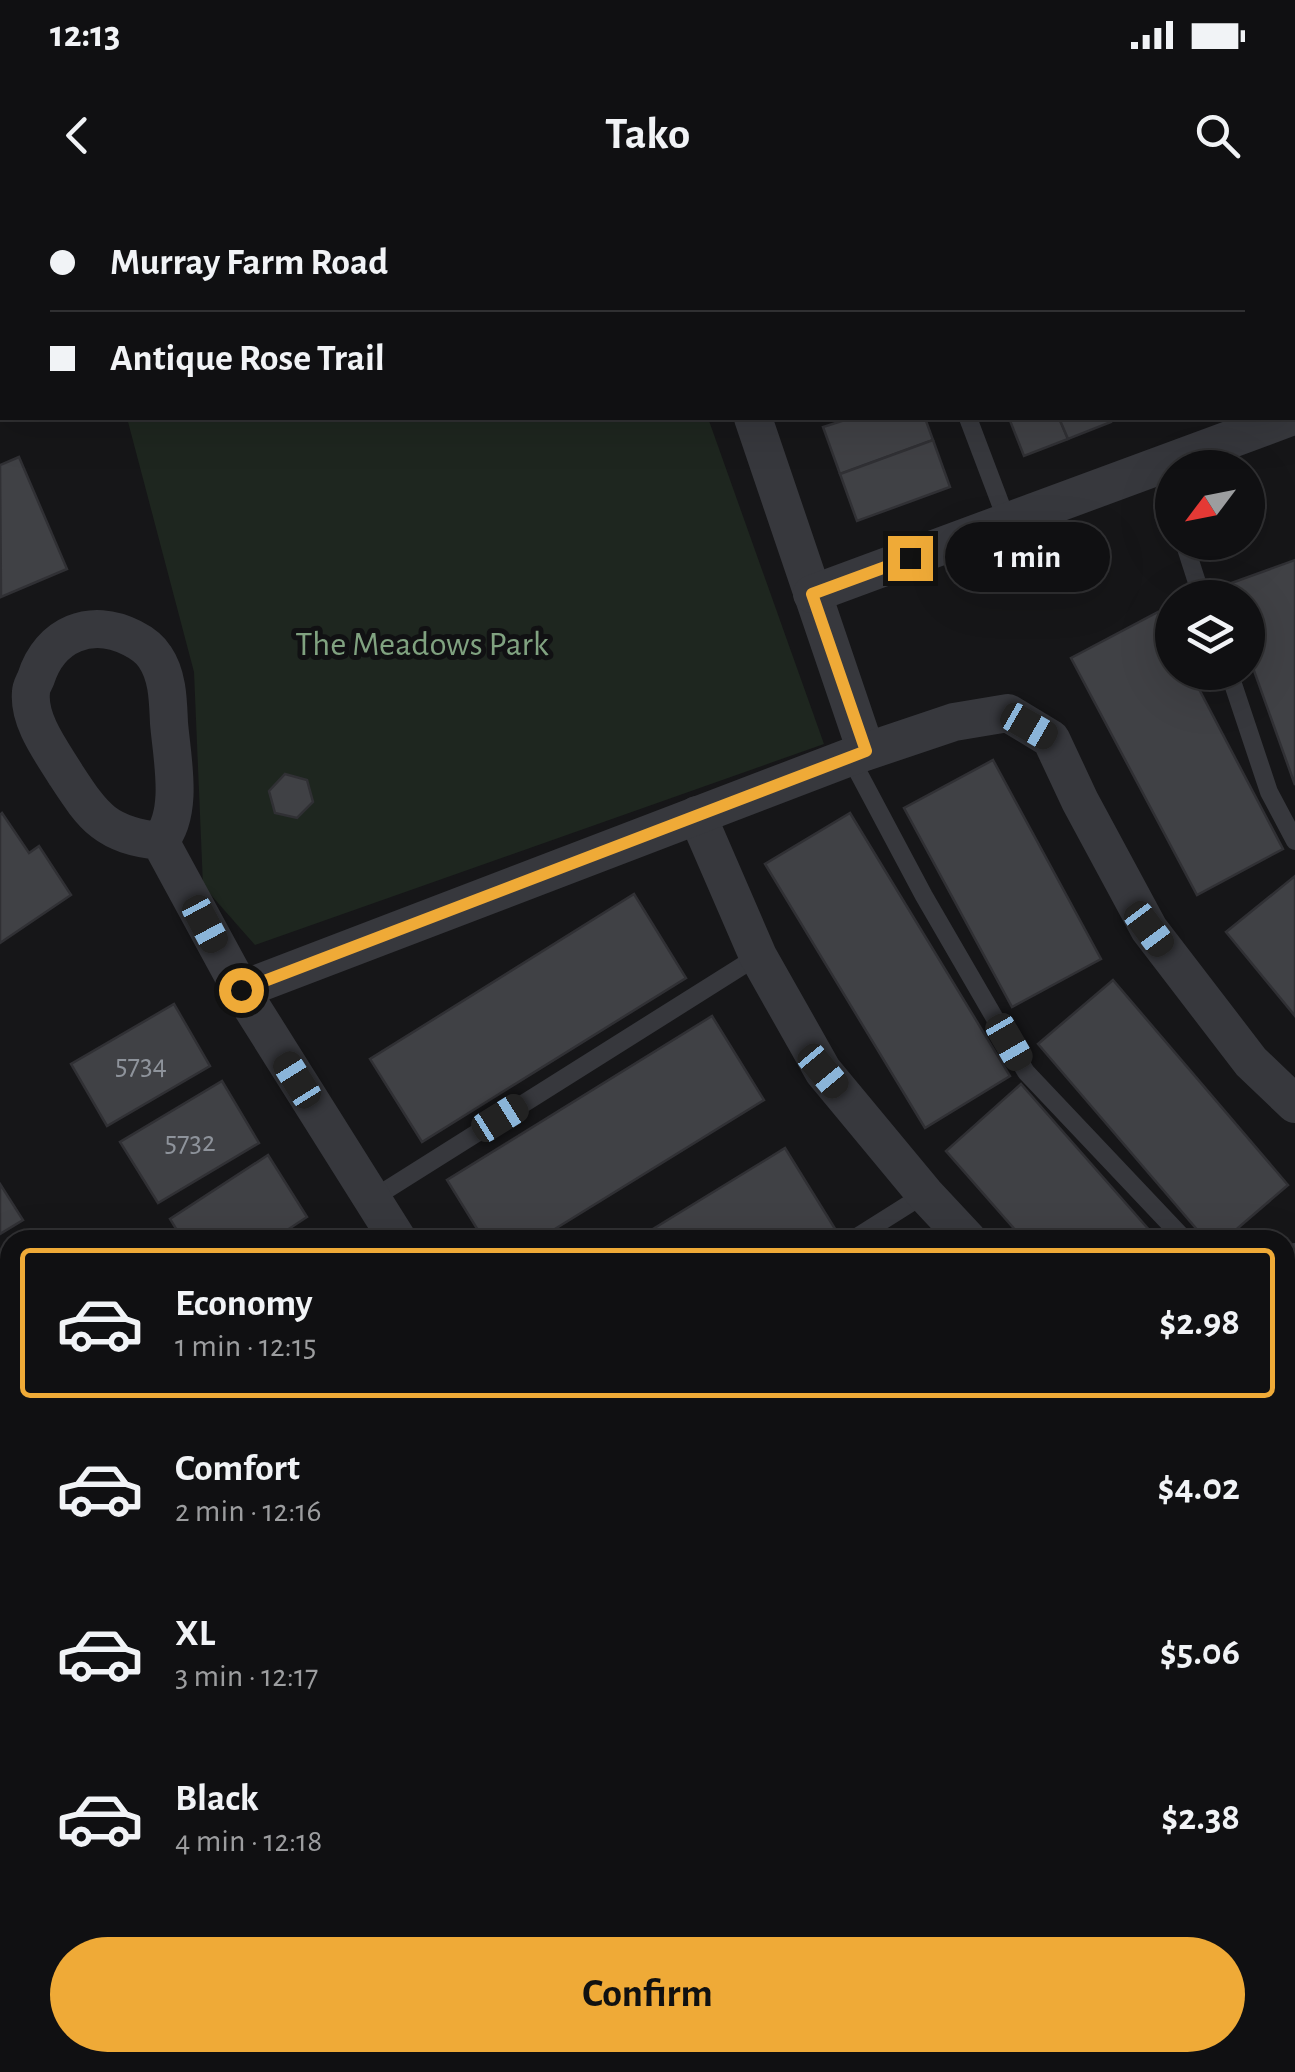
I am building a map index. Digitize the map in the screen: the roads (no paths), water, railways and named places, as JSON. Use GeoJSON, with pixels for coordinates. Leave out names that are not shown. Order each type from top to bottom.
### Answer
{"type":"FeatureCollection","features":[{"type":"Feature","properties":{"kind":"street"},"geometry":{"type":"LineString","coordinates":[[754,420],[812,594],[858,754]]}},
{"type":"Feature","properties":{"kind":"street"},"geometry":{"type":"LineString","coordinates":[[1200,450],[1281,420]]}},
{"type":"Feature","properties":{"kind":"street"},"geometry":{"type":"LineString","coordinates":[[812,594],[1155,466]]}},
{"type":"Feature","properties":{"kind":"street"},"geometry":{"type":"LineString","coordinates":[[90,629],[118,631],[140,641],[155,656],[166,683],[175,807],[169,831],[160,841],[136,838],[109,827],[88,810],[38,729],[30,694],[42,659],[61,640],[90,629]]}},
{"type":"Feature","properties":{"kind":"street"},"geometry":{"type":"LineString","coordinates":[[241,990],[858,754],[954,722],[1008,713],[1050,738],[1149,929],[1251,1062],[1295,1104]]}},
{"type":"Feature","properties":{"kind":"street"},"geometry":{"type":"LineString","coordinates":[[697,816],[758,956],[823,1071],[959,1230]]}},
{"type":"Feature","properties":{"kind":"street"},"geometry":{"type":"LineString","coordinates":[[160,841],[241,990],[392,1230]]}},
{"type":"Feature","properties":{"kind":"lane"},"geometry":{"type":"LineString","coordinates":[[969,420],[1007,521]]}},
{"type":"Feature","properties":{"kind":"lane"},"geometry":{"type":"LineString","coordinates":[[1236,690],[1269,792],[1295,842]]}},
{"type":"Feature","properties":{"kind":"lane"},"geometry":{"type":"LineString","coordinates":[[858,754],[924,896],[1026,1072],[1176,1230]]}},
{"type":"Feature","properties":{"kind":"lane"},"geometry":{"type":"LineString","coordinates":[[372,1199],[758,956]]}},
{"type":"Feature","properties":{"kind":"lane"},"geometry":{"type":"LineString","coordinates":[[868,1230],[926,1194]]}},
{"type":"Feature","properties":{"kind":"park label","name":"The Meadows Park"},"geometry":{"type":"Point","coordinates":[422,644]}}]}
